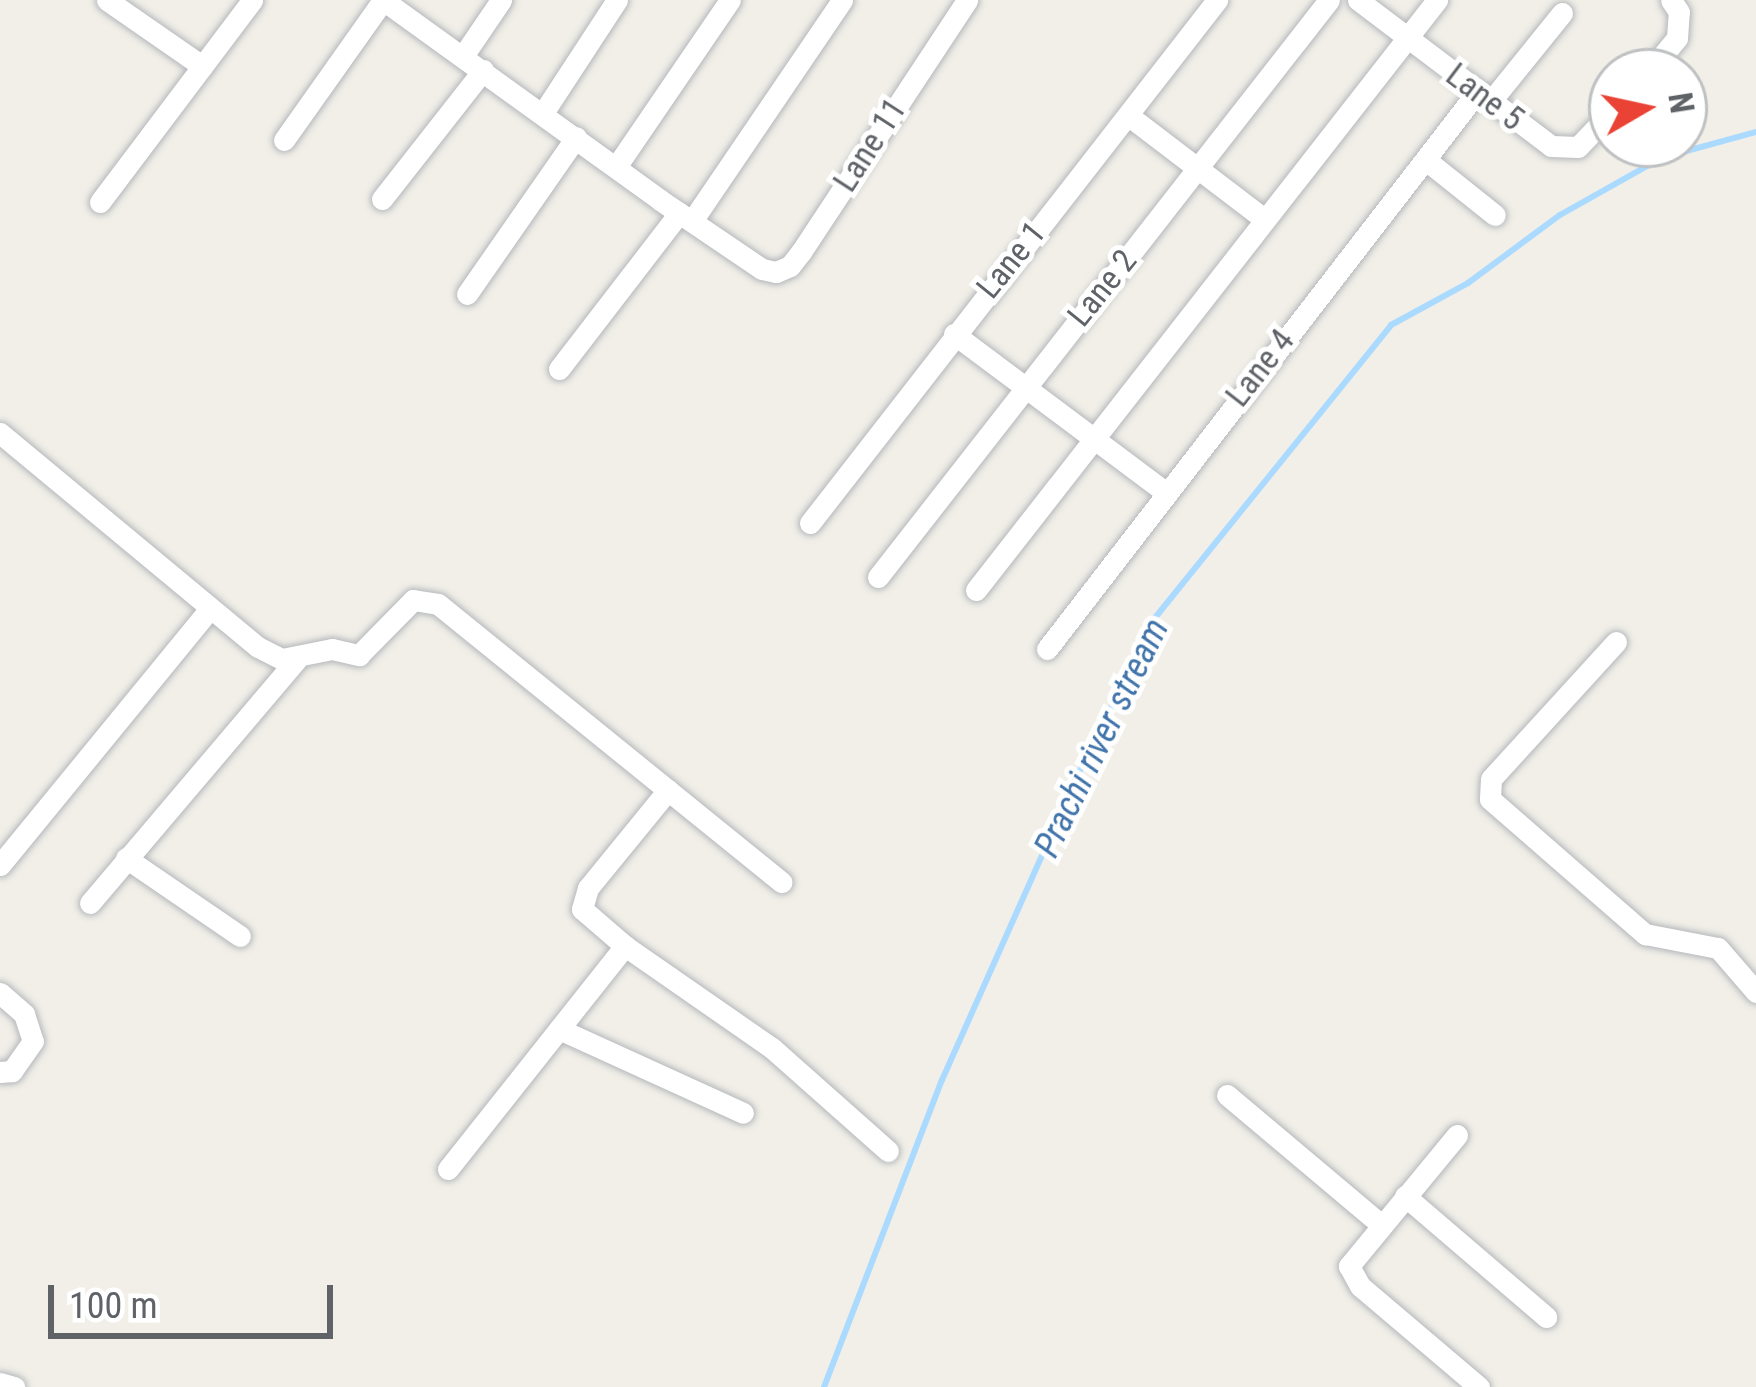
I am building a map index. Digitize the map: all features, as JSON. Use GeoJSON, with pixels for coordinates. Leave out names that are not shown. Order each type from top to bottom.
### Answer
{"type":"FeatureCollection","features":[{"type":"Feature","properties":{"kind":"street"},"geometry":{"type":"LineString","coordinates":[[107,0],[202,66]]}},
{"type":"Feature","properties":{"kind":"street"},"geometry":{"type":"LineString","coordinates":[[100,202],[252,0]]}},
{"type":"Feature","properties":{"kind":"street"},"geometry":{"type":"LineString","coordinates":[[284,140],[383,0],[686,217]]}},
{"type":"Feature","properties":{"kind":"street"},"geometry":{"type":"LineString","coordinates":[[463,56],[501,0]]}},
{"type":"Feature","properties":{"kind":"street"},"geometry":{"type":"LineString","coordinates":[[543,113],[617,0]]}},
{"type":"Feature","properties":{"kind":"street"},"geometry":{"type":"LineString","coordinates":[[616,167],[730,0]]}},
{"type":"Feature","properties":{"kind":"street"},"geometry":{"type":"LineString","coordinates":[[559,369],[686,217],[842,0]]}},
{"type":"Feature","properties":{"kind":"street","name":"Lane 11"},"geometry":{"type":"LineString","coordinates":[[686,217],[762,269],[790,266],[967,0]]}},
{"type":"Feature","properties":{"kind":"street","name":"Lane 1"},"geometry":{"type":"LineString","coordinates":[[810,523],[1216,0]]}},
{"type":"Feature","properties":{"kind":"street","name":"Lane 2"},"geometry":{"type":"LineString","coordinates":[[878,577],[1329,0]]}},
{"type":"Feature","properties":{"kind":"street","name":"Lane 5"},"geometry":{"type":"LineString","coordinates":[[1358,0],[1561,149],[1578,147],[1588,136]]}},
{"type":"Feature","properties":{"kind":"street"},"geometry":{"type":"LineString","coordinates":[[976,590],[1097,441],[1436,0]]}},
{"type":"Feature","properties":{"kind":"street"},"geometry":{"type":"LineString","coordinates":[[1671,48],[1680,25],[1672,0]]}},
{"type":"Feature","properties":{"kind":"street","name":"Lane 4"},"geometry":{"type":"LineString","coordinates":[[1047,649],[1426,160],[1562,13]]}},
{"type":"Feature","properties":{"kind":"street"},"geometry":{"type":"LineString","coordinates":[[382,200],[482,70]]}},
{"type":"Feature","properties":{"kind":"street"},"geometry":{"type":"LineString","coordinates":[[1129,116],[1264,219]]}},
{"type":"Feature","properties":{"kind":"street"},"geometry":{"type":"LineString","coordinates":[[467,294],[576,137]]}},
{"type":"Feature","properties":{"kind":"street"},"geometry":{"type":"LineString","coordinates":[[1426,160],[1496,214]]}},
{"type":"Feature","properties":{"kind":"street"},"geometry":{"type":"LineString","coordinates":[[954,334],[1165,492]]}},
{"type":"Feature","properties":{"kind":"street"},"geometry":{"type":"LineString","coordinates":[[0,433],[258,647],[282,659],[332,650],[366,651],[398,611],[412,600],[426,599],[781,882]]}},
{"type":"Feature","properties":{"kind":"street"},"geometry":{"type":"LineString","coordinates":[[0,865],[210,608]]}},
{"type":"Feature","properties":{"kind":"street"},"geometry":{"type":"LineString","coordinates":[[1616,642],[1491,779],[1490,799],[1645,934],[1718,948],[1756,992]]}},
{"type":"Feature","properties":{"kind":"street"},"geometry":{"type":"LineString","coordinates":[[90,903],[297,659]]}},
{"type":"Feature","properties":{"kind":"street"},"geometry":{"type":"LineString","coordinates":[[668,790],[581,900],[589,918],[772,1048],[888,1150]]}},
{"type":"Feature","properties":{"kind":"street"},"geometry":{"type":"LineString","coordinates":[[126,858],[240,937]]}},
{"type":"Feature","properties":{"kind":"street"},"geometry":{"type":"LineString","coordinates":[[448,1169],[626,946]]}},
{"type":"Feature","properties":{"kind":"street"},"geometry":{"type":"LineString","coordinates":[[0,993],[24,1014],[33,1041],[12,1071],[0,1072]]}},
{"type":"Feature","properties":{"kind":"street"},"geometry":{"type":"LineString","coordinates":[[559,1029],[743,1113]]}},
{"type":"Feature","properties":{"kind":"street"},"geometry":{"type":"LineString","coordinates":[[1227,1095],[1380,1224]]}},
{"type":"Feature","properties":{"kind":"street"},"geometry":{"type":"LineString","coordinates":[[1457,1135],[1354,1255],[1352,1276],[1479,1387]]}},
{"type":"Feature","properties":{"kind":"street"},"geometry":{"type":"LineString","coordinates":[[1405,1196],[1546,1317]]}},
{"type":"Feature","properties":{"kind":"street"},"geometry":{"type":"LineString","coordinates":[[0,1383],[14,1387]]}},
{"type":"Feature","properties":{"kind":"waterway","name":"Prachi river stream"},"geometry":{"type":"LineString","coordinates":[[824,1387],[942,1080],[1082,766],[1154,619],[1391,325],[1468,283],[1560,215],[1661,158],[1756,132]]}}]}
